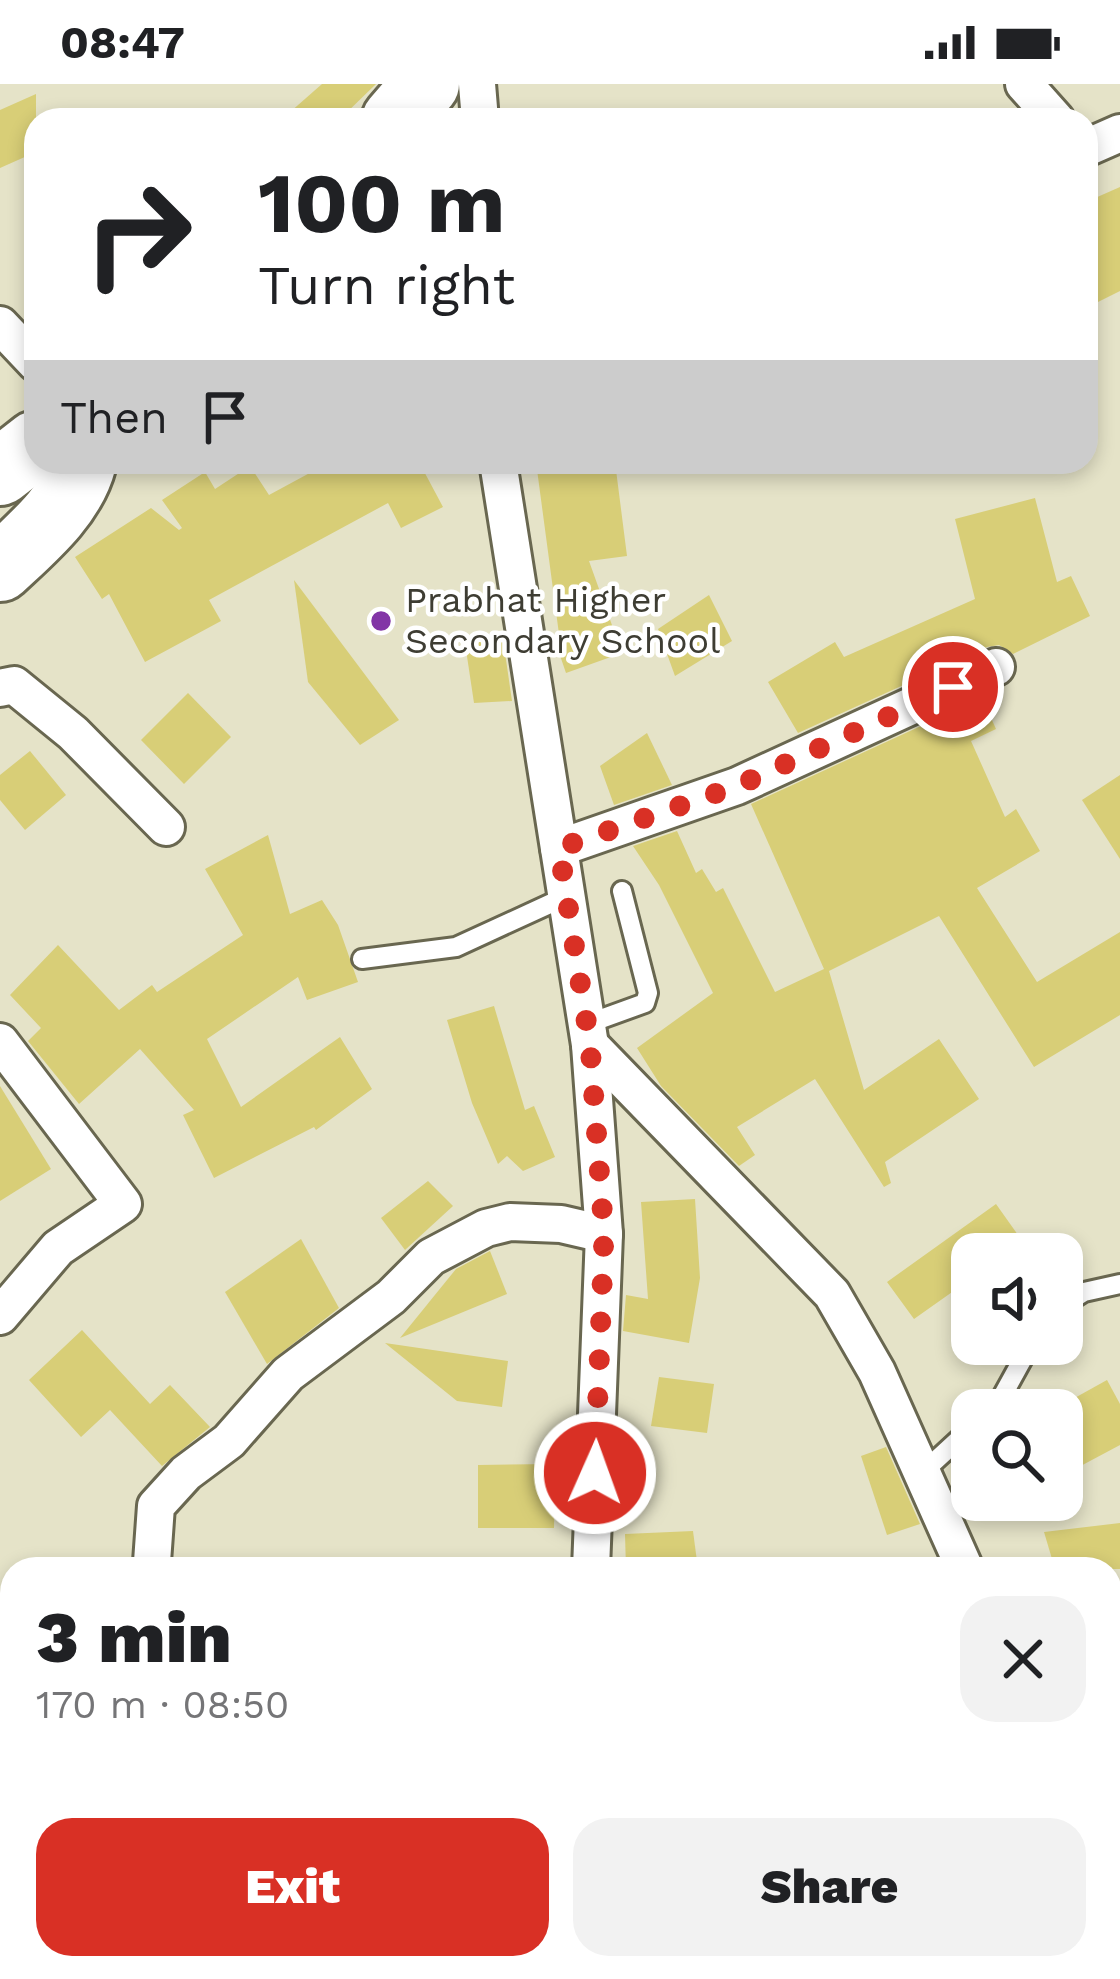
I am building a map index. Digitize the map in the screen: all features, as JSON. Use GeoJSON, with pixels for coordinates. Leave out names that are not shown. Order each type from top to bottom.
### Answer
{"type":"FeatureCollection","features":[{"type":"Feature","properties":{"kind":"highway"},"geometry":{"type":"LineString","coordinates":[[405,108],[426,84]]}},
{"type":"Feature","properties":{"kind":"highway"},"geometry":{"type":"LineString","coordinates":[[0,472],[24,453]]}},
{"type":"Feature","properties":{"kind":"highway"},"geometry":{"type":"LineString","coordinates":[[0,568],[52,515],[80,474]]}},
{"type":"Feature","properties":{"kind":"street"},"geometry":{"type":"LineString","coordinates":[[1024,84],[1045,108]]}},
{"type":"Feature","properties":{"kind":"street"},"geometry":{"type":"LineString","coordinates":[[0,325],[24,350]]}},
{"type":"Feature","properties":{"kind":"street"},"geometry":{"type":"LineString","coordinates":[[500,474],[589,1035],[604,1234],[591,1557]]}},
{"type":"Feature","properties":{"kind":"street"},"geometry":{"type":"LineString","coordinates":[[559,848],[737,786],[996,667]]}},
{"type":"Feature","properties":{"kind":"street"},"geometry":{"type":"LineString","coordinates":[[0,688],[14,685],[73,733],[166,827]]}},
{"type":"Feature","properties":{"kind":"street"},"geometry":{"type":"LineString","coordinates":[[589,1035],[832,1294],[877,1372],[960,1557]]}},
{"type":"Feature","properties":{"kind":"street"},"geometry":{"type":"LineString","coordinates":[[0,1042],[123,1204],[58,1248],[0,1316]]}},
{"type":"Feature","properties":{"kind":"street"},"geometry":{"type":"LineString","coordinates":[[152,1557],[156,1506],[186,1473],[229,1441],[288,1374],[391,1297],[431,1256],[486,1228],[511,1222],[561,1224],[604,1234]]}},
{"type":"Feature","properties":{"kind":"lane"},"geometry":{"type":"LineString","coordinates":[[589,1035],[645,1003],[648,993],[622,892]]}},
{"type":"Feature","properties":{"kind":"lane"},"geometry":{"type":"LineString","coordinates":[[362,958],[456,946],[567,896]]}},
{"type":"Feature","properties":{"kind":"lane"},"geometry":{"type":"LineString","coordinates":[[1083,1293],[1120,1284]]}},
{"type":"Feature","properties":{"kind":"lane"},"geometry":{"type":"LineString","coordinates":[[922,1473],[951,1446]]}},
{"type":"Feature","properties":{"kind":"building"},"geometry":{"type":"Polygon","coordinates":[[[322,84],[376,84],[351,108],[295,108],[322,84]]]}},
{"type":"Feature","properties":{"kind":"building"},"geometry":{"type":"Polygon","coordinates":[[[36,94],[36,108],[24,108],[24,157],[0,168],[0,110],[36,94]]]}},
{"type":"Feature","properties":{"kind":"building"},"geometry":{"type":"Polygon","coordinates":[[[1120,187],[1120,291],[1098,302],[1098,197],[1120,187]]]}},
{"type":"Feature","properties":{"kind":"building"},"geometry":{"type":"Polygon","coordinates":[[[202,474],[215,489],[238,474],[255,474],[269,495],[308,474],[425,474],[443,507],[401,528],[388,503],[209,600],[221,621],[145,662],[109,594],[102,599],[75,557],[151,508],[179,530],[162,500],[202,474]]]}},
{"type":"Feature","properties":{"kind":"building"},"geometry":{"type":"Polygon","coordinates":[[[538,474],[617,474],[627,556],[589,561],[622,653],[566,673],[553,635],[559,634],[538,474]]]}},
{"type":"Feature","properties":{"kind":"building"},"geometry":{"type":"Polygon","coordinates":[[[1035,498],[1057,582],[1071,576],[1090,616],[1013,654],[999,645],[987,647],[798,733],[768,682],[835,642],[844,657],[975,599],[955,519],[1035,498]]]}},
{"type":"Feature","properties":{"kind":"building"},"geometry":{"type":"Polygon","coordinates":[[[294,580],[399,720],[360,745],[308,682],[294,580]]]}},
{"type":"Feature","properties":{"kind":"building"},"geometry":{"type":"Polygon","coordinates":[[[709,595],[732,641],[675,676],[658,629],[709,595]]]}},
{"type":"Feature","properties":{"kind":"building"},"geometry":{"type":"Polygon","coordinates":[[[503,639],[512,701],[474,703],[465,643],[503,639]]]}},
{"type":"Feature","properties":{"kind":"building"},"geometry":{"type":"Polygon","coordinates":[[[188,693],[231,737],[184,784],[141,740],[188,693]]]}},
{"type":"Feature","properties":{"kind":"building"},"geometry":{"type":"Polygon","coordinates":[[[982,698],[996,729],[971,741],[1005,817],[1016,809],[1040,851],[977,888],[1037,982],[1120,932],[1120,1015],[1034,1067],[939,916],[829,971],[864,1090],[939,1039],[979,1099],[885,1162],[891,1183],[884,1187],[815,1079],[737,1127],[755,1155],[739,1166],[661,1086],[637,1048],[713,993],[659,885],[633,846],[677,831],[696,873],[702,869],[716,892],[723,888],[775,992],[824,969],[751,804],[982,698]]]}},
{"type":"Feature","properties":{"kind":"building"},"geometry":{"type":"Polygon","coordinates":[[[647,733],[672,785],[614,805],[600,766],[647,733]]]}},
{"type":"Feature","properties":{"kind":"building"},"geometry":{"type":"Polygon","coordinates":[[[30,751],[66,795],[25,830],[0,800],[0,775],[30,751]]]}},
{"type":"Feature","properties":{"kind":"building"},"geometry":{"type":"Polygon","coordinates":[[[1120,775],[1120,859],[1082,800],[1120,775]]]}},
{"type":"Feature","properties":{"kind":"building"},"geometry":{"type":"Polygon","coordinates":[[[268,835],[290,914],[322,900],[338,925],[358,982],[307,1000],[298,977],[207,1039],[241,1107],[340,1037],[372,1089],[316,1130],[214,1178],[183,1115],[194,1110],[140,1049],[79,1104],[28,1041],[41,1028],[10,995],[58,945],[119,1010],[152,985],[157,992],[243,935],[205,869],[268,835]]]}},
{"type":"Feature","properties":{"kind":"building"},"geometry":{"type":"Polygon","coordinates":[[[494,1006],[525,1110],[534,1106],[555,1157],[523,1171],[507,1156],[498,1164],[472,1103],[447,1020],[494,1006]]]}},
{"type":"Feature","properties":{"kind":"building"},"geometry":{"type":"Polygon","coordinates":[[[0,1086],[51,1169],[0,1201],[0,1086]]]}},
{"type":"Feature","properties":{"kind":"building"},"geometry":{"type":"Polygon","coordinates":[[[428,1181],[453,1206],[405,1250],[381,1218],[428,1181]]]}},
{"type":"Feature","properties":{"kind":"building"},"geometry":{"type":"Polygon","coordinates":[[[695,1199],[700,1278],[689,1343],[623,1331],[626,1295],[648,1299],[641,1202],[695,1199]]]}},
{"type":"Feature","properties":{"kind":"building"},"geometry":{"type":"Polygon","coordinates":[[[996,1204],[1017,1233],[955,1233],[996,1204]]]}},
{"type":"Feature","properties":{"kind":"building"},"geometry":{"type":"Polygon","coordinates":[[[951,1236],[951,1293],[914,1319],[887,1282],[951,1236]]]}},
{"type":"Feature","properties":{"kind":"building"},"geometry":{"type":"Polygon","coordinates":[[[301,1239],[339,1308],[267,1364],[225,1292],[301,1239]]]}},
{"type":"Feature","properties":{"kind":"building"},"geometry":{"type":"Polygon","coordinates":[[[490,1251],[507,1294],[400,1338],[456,1269],[490,1251]]]}},
{"type":"Feature","properties":{"kind":"building"},"geometry":{"type":"Polygon","coordinates":[[[82,1330],[150,1404],[170,1385],[210,1427],[162,1466],[110,1410],[81,1437],[29,1380],[82,1330]]]}},
{"type":"Feature","properties":{"kind":"building"},"geometry":{"type":"Polygon","coordinates":[[[385,1343],[508,1361],[502,1407],[457,1401],[385,1343]]]}},
{"type":"Feature","properties":{"kind":"building"},"geometry":{"type":"Polygon","coordinates":[[[659,1377],[714,1384],[707,1433],[651,1426],[659,1377]]]}},
{"type":"Feature","properties":{"kind":"building"},"geometry":{"type":"Polygon","coordinates":[[[1107,1380],[1120,1404],[1120,1445],[1083,1465],[1083,1393],[1107,1380]]]}},
{"type":"Feature","properties":{"kind":"building"},"geometry":{"type":"Polygon","coordinates":[[[886,1447],[920,1524],[887,1535],[861,1456],[886,1447]]]}},
{"type":"Feature","properties":{"kind":"building"},"geometry":{"type":"Polygon","coordinates":[[[555,1464],[554,1528],[478,1528],[478,1465],[555,1464]]]}},
{"type":"Feature","properties":{"kind":"building"},"geometry":{"type":"Polygon","coordinates":[[[1120,1523],[1120,1557],[1051,1557],[1044,1532],[1120,1523]]]}},
{"type":"Feature","properties":{"kind":"building"},"geometry":{"type":"Polygon","coordinates":[[[693,1531],[696,1557],[626,1557],[625,1534],[693,1531]]]}},
{"type":"Feature","properties":{"kind":"place","name":"Prabhat Higher Secondary School"},"geometry":{"type":"Point","coordinates":[381,621]}},
{"type":"Feature","properties":{"kind":"route"},"geometry":{"type":"LineString","coordinates":[[595,1473],[604,1234],[590,1045],[559,848],[737,786],[953,687]]}}]}
